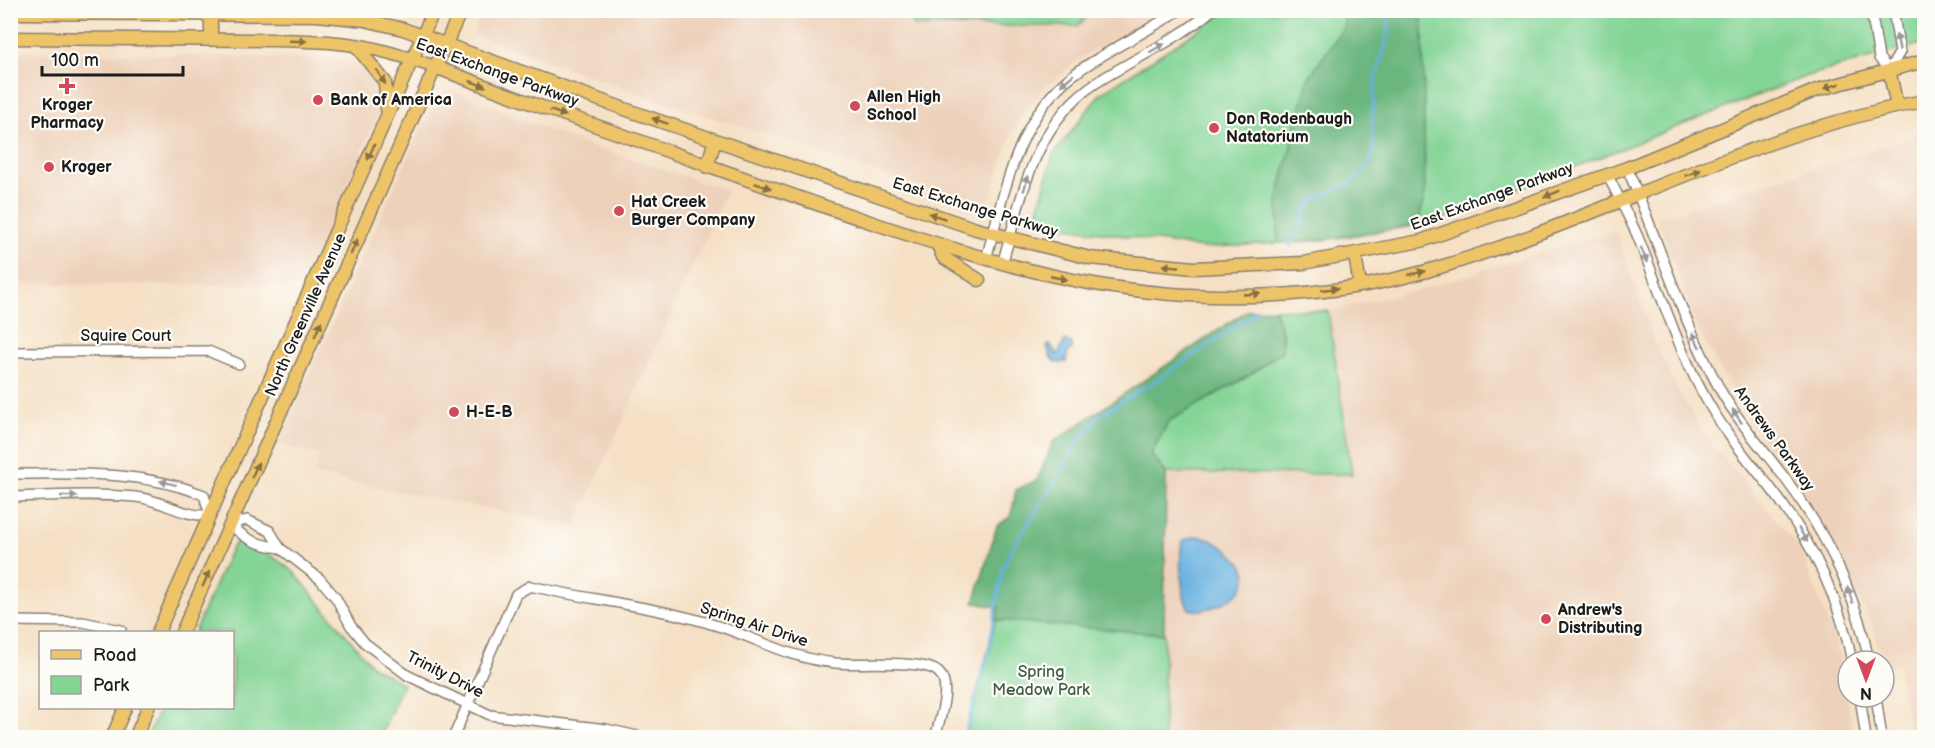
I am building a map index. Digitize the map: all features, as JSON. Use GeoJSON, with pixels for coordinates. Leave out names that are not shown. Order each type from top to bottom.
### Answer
{"type":"FeatureCollection","features":[{"type":"Feature","properties":{"kind":"main road","name":"North Greenville Avenue"},"geometry":{"type":"LineString","coordinates":[[159,631],[434,10]]}},
{"type":"Feature","properties":{"kind":"main road","name":"North Greenville Avenue"},"geometry":{"type":"LineString","coordinates":[[183,631],[461,10]]}},
{"type":"Feature","properties":{"kind":"main road","name":"East Exchange Parkway"},"geometry":{"type":"LineString","coordinates":[[10,12],[211,13],[341,17],[385,24],[715,140],[993,234],[1090,258],[1182,267],[1274,266],[1355,256],[1450,233],[1627,168],[1817,90],[1924,61]]}},
{"type":"Feature","properties":{"kind":"main road"},"geometry":{"type":"LineString","coordinates":[[211,13],[211,39]]}},
{"type":"Feature","properties":{"kind":"main road","name":"East Exchange Parkway"},"geometry":{"type":"LineString","coordinates":[[10,38],[320,42],[380,50],[707,167],[939,245],[1002,264],[1093,285],[1189,295],[1248,295],[1360,285],[1422,273],[1523,240],[1790,137],[1898,106],[1924,101]]}},
{"type":"Feature","properties":{"kind":"main road"},"geometry":{"type":"LineString","coordinates":[[356,46],[385,82],[387,115]]}},
{"type":"Feature","properties":{"kind":"main road"},"geometry":{"type":"LineString","coordinates":[[1889,70],[1898,106]]}},
{"type":"Feature","properties":{"kind":"main road"},"geometry":{"type":"LineString","coordinates":[[707,167],[715,140]]}},
{"type":"Feature","properties":{"kind":"main road"},"geometry":{"type":"LineString","coordinates":[[939,245],[943,257],[979,280]]}},
{"type":"Feature","properties":{"kind":"main road"},"geometry":{"type":"LineString","coordinates":[[1355,256],[1360,285]]}},
{"type":"Feature","properties":{"kind":"main road"},"geometry":{"type":"LineString","coordinates":[[316,275],[338,284]]}},
{"type":"Feature","properties":{"kind":"main road"},"geometry":{"type":"LineString","coordinates":[[210,515],[231,524]]}},
{"type":"Feature","properties":{"kind":"main road"},"geometry":{"type":"LineString","coordinates":[[112,738],[125,709]]}},
{"type":"Feature","properties":{"kind":"main road"},"geometry":{"type":"LineString","coordinates":[[135,738],[148,709]]}},
{"type":"Feature","properties":{"kind":"street"},"geometry":{"type":"LineString","coordinates":[[986,259],[1015,158],[1029,128],[1063,83],[1179,10]]}},
{"type":"Feature","properties":{"kind":"street"},"geometry":{"type":"LineString","coordinates":[[1002,264],[1033,160],[1045,136],[1076,98],[1113,73],[1169,42],[1212,10]]}},
{"type":"Feature","properties":{"kind":"street"},"geometry":{"type":"LineString","coordinates":[[1871,10],[1878,58],[1889,70],[1900,52],[1893,10]]}},
{"type":"Feature","properties":{"kind":"street"},"geometry":{"type":"LineString","coordinates":[[1103,57],[1113,73]]}},
{"type":"Feature","properties":{"kind":"street","name":"Andrews Parkway"},"geometry":{"type":"LineString","coordinates":[[1627,168],[1688,321],[1716,380],[1747,431],[1784,477],[1835,558],[1847,585],[1867,649]]}},
{"type":"Feature","properties":{"kind":"street","name":"Andrews Parkway"},"geometry":{"type":"LineString","coordinates":[[1607,174],[1700,388],[1734,443],[1770,487],[1818,562],[1831,589],[1850,649]]}},
{"type":"Feature","properties":{"kind":"street","name":"Squire Court"},"geometry":{"type":"LineString","coordinates":[[10,352],[208,351],[239,364]]}},
{"type":"Feature","properties":{"kind":"street"},"geometry":{"type":"LineString","coordinates":[[1700,388],[1716,380]]}},
{"type":"Feature","properties":{"kind":"street"},"geometry":{"type":"LineString","coordinates":[[10,474],[106,474],[150,478],[204,495],[210,515],[194,516],[169,505],[136,497],[10,497]]}},
{"type":"Feature","properties":{"kind":"street"},"geometry":{"type":"LineString","coordinates":[[1770,487],[1784,477]]}},
{"type":"Feature","properties":{"kind":"street","name":"Trinity Drive"},"geometry":{"type":"LineString","coordinates":[[280,548],[263,546],[240,535],[231,524],[247,520],[270,531],[280,548],[320,579],[336,598],[351,626],[383,660],[407,675],[490,715],[606,729],[646,738]]}},
{"type":"Feature","properties":{"kind":"street","name":"Spring Air Drive"},"geometry":{"type":"LineString","coordinates":[[467,705],[516,594],[530,586],[718,626],[774,649],[805,658],[836,663],[926,666],[941,674],[945,689],[936,738]]}},
{"type":"Feature","properties":{"kind":"street"},"geometry":{"type":"LineString","coordinates":[[10,621],[83,622],[121,630]]}},
{"type":"Feature","properties":{"kind":"street"},"geometry":{"type":"LineString","coordinates":[[1854,649],[1866,646]]}},
{"type":"Feature","properties":{"kind":"street"},"geometry":{"type":"LineString","coordinates":[[453,738],[467,705]]}},
{"type":"Feature","properties":{"kind":"street"},"geometry":{"type":"LineString","coordinates":[[1862,709],[1866,738]]}},
{"type":"Feature","properties":{"kind":"street"},"geometry":{"type":"LineString","coordinates":[[1878,709],[1882,738]]}},
{"type":"Feature","properties":{"kind":"shaded area","name":"Allen High School"},"geometry":{"type":"Polygon","coordinates":[[[482,10],[1161,11],[1082,57],[1045,87],[1025,111],[1010,138],[989,200],[982,204],[972,200],[948,198],[797,144],[663,102],[473,34],[482,10]]]}},
{"type":"Feature","properties":{"kind":"shaded area"},"geometry":{"type":"Polygon","coordinates":[[[11,51],[346,59],[370,72],[381,87],[382,105],[303,286],[11,284],[11,51]]]}},
{"type":"Feature","properties":{"kind":"shaded area"},"geometry":{"type":"Polygon","coordinates":[[[452,90],[581,143],[727,190],[575,526],[315,475],[319,455],[277,444],[433,102],[441,92],[452,90]]]}},
{"type":"Feature","properties":{"kind":"shaded area"},"geometry":{"type":"Polygon","coordinates":[[[1924,133],[1924,737],[1911,737],[1896,664],[1896,649],[1879,649],[1871,623],[1823,524],[1752,426],[1698,330],[1658,218],[1924,133]]]}},
{"type":"Feature","properties":{"kind":"shaded area"},"geometry":{"type":"Polygon","coordinates":[[[1615,230],[1655,342],[1674,383],[1705,436],[1799,547],[1837,645],[1836,709],[1849,709],[1854,737],[1164,738],[1166,473],[1352,474],[1328,311],[1416,291],[1615,230]]]}},
{"type":"Feature","properties":{"kind":"green space"},"geometry":{"type":"Polygon","coordinates":[[[900,11],[1094,11],[1077,26],[915,26],[900,11]]]}},
{"type":"Feature","properties":{"kind":"green space"},"geometry":{"type":"Polygon","coordinates":[[[1227,11],[1924,11],[1924,43],[1807,76],[1432,223],[1323,240],[1202,248],[1035,222],[1053,155],[1100,94],[1227,11]]]}},
{"type":"Feature","properties":{"kind":"green space"},"geometry":{"type":"Polygon","coordinates":[[[1344,11],[1420,11],[1423,28],[1425,194],[1418,225],[1323,240],[1278,243],[1278,197],[1308,79],[1344,27],[1344,11]]]}},
{"type":"Feature","properties":{"kind":"green space"},"geometry":{"type":"Polygon","coordinates":[[[1274,309],[1328,311],[1352,474],[1166,473],[1151,454],[1168,421],[1248,376],[1282,351],[1282,332],[1274,309]]]}},
{"type":"Feature","properties":{"kind":"green space"},"geometry":{"type":"Polygon","coordinates":[[[1274,309],[1282,332],[1282,351],[1248,376],[1169,421],[1151,454],[1166,473],[1164,634],[996,620],[999,607],[974,603],[997,526],[1011,516],[1016,490],[1037,480],[1053,442],[1248,310],[1274,309]]]}},
{"type":"Feature","properties":{"kind":"green space"},"geometry":{"type":"Polygon","coordinates":[[[239,540],[261,549],[293,571],[372,666],[403,684],[380,737],[147,738],[160,709],[234,709],[234,631],[194,631],[232,547],[239,540]]]}},
{"type":"Feature","properties":{"kind":"green space","name":"Spring Meadow Park"},"geometry":{"type":"Polygon","coordinates":[[[996,620],[1164,634],[1164,737],[965,738],[996,620]]]}},
{"type":"Feature","properties":{"kind":"water"},"geometry":{"type":"Polygon","coordinates":[[[1065,341],[1072,343],[1072,349],[1068,351],[1066,362],[1057,363],[1051,358],[1047,347],[1050,344],[1057,355],[1065,341]]]}},
{"type":"Feature","properties":{"kind":"water"},"geometry":{"type":"Polygon","coordinates":[[[1198,536],[1228,550],[1241,563],[1246,577],[1239,591],[1224,603],[1196,610],[1189,609],[1184,596],[1181,547],[1183,540],[1198,536]]]}},
{"type":"Feature","properties":{"kind":"waterway"},"geometry":{"type":"LineString","coordinates":[[1290,246],[1311,201],[1350,183],[1369,163],[1373,150],[1372,117],[1376,78],[1389,31],[1387,10]]}},
{"type":"Feature","properties":{"kind":"waterway"},"geometry":{"type":"LineString","coordinates":[[964,738],[989,650],[1002,571],[1009,553],[1064,468],[1074,447],[1100,415],[1167,374],[1257,311]]}},
{"type":"Feature","properties":{"kind":"place","name":"Kroger Pharmacy"},"geometry":{"type":"Point","coordinates":[67,86]}},
{"type":"Feature","properties":{"kind":"place","name":"Bank of America"},"geometry":{"type":"Point","coordinates":[318,100]}},
{"type":"Feature","properties":{"kind":"place","name":"Allen High School"},"geometry":{"type":"Point","coordinates":[855,106]}},
{"type":"Feature","properties":{"kind":"place","name":"Don Rodenbaugh Natatorium"},"geometry":{"type":"Point","coordinates":[1214,128]}},
{"type":"Feature","properties":{"kind":"place","name":"Kroger"},"geometry":{"type":"Point","coordinates":[49,167]}},
{"type":"Feature","properties":{"kind":"place","name":"Hat Creek Burger Company"},"geometry":{"type":"Point","coordinates":[619,211]}},
{"type":"Feature","properties":{"kind":"place","name":"H-E-B"},"geometry":{"type":"Point","coordinates":[454,412]}},
{"type":"Feature","properties":{"kind":"place","name":"Andrew's Distributing"},"geometry":{"type":"Point","coordinates":[1546,619]}}]}
